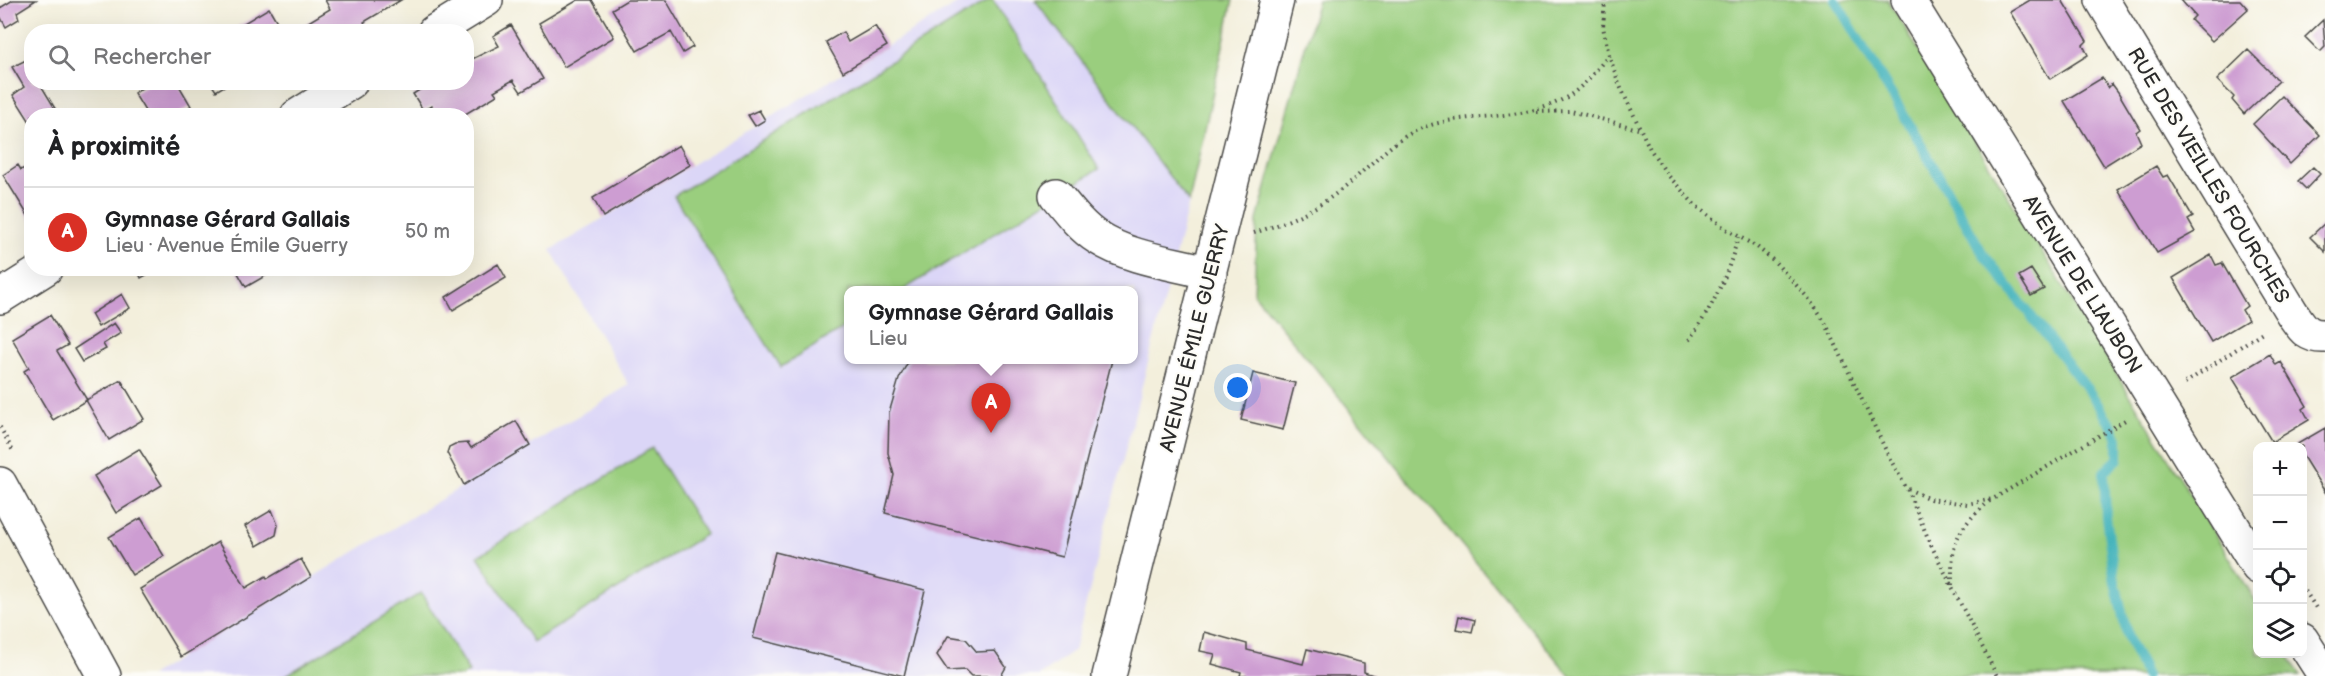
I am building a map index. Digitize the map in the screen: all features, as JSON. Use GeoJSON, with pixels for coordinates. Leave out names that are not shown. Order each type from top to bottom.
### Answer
{"type":"FeatureCollection","features":[{"type":"Feature","properties":{"kind":"street"},"geometry":{"type":"LineString","coordinates":[[447,24],[486,0]]}},
{"type":"Feature","properties":{"kind":"street","name":"AVENUE ÉMILE GUERRY"},"geometry":{"type":"LineString","coordinates":[[1109,676],[1277,0]]}},
{"type":"Feature","properties":{"kind":"street","name":"AVENUE DE LIAUBON"},"geometry":{"type":"LineString","coordinates":[[1908,0],[2253,559]]}},
{"type":"Feature","properties":{"kind":"street","name":"RUE DES VIEILLES FOURCHES"},"geometry":{"type":"LineString","coordinates":[[2102,0],[2292,313],[2306,333],[2316,337],[2325,336]]}},
{"type":"Feature","properties":{"kind":"street"},"geometry":{"type":"LineString","coordinates":[[310,108],[338,90]]}},
{"type":"Feature","properties":{"kind":"street"},"geometry":{"type":"LineString","coordinates":[[1056,195],[1077,221],[1099,238],[1123,250],[1210,273]]}},
{"type":"Feature","properties":{"kind":"street"},"geometry":{"type":"LineString","coordinates":[[0,297],[33,276]]}},
{"type":"Feature","properties":{"kind":"street"},"geometry":{"type":"LineString","coordinates":[[0,484],[104,676]]}},
{"type":"Feature","properties":{"kind":"street"},"geometry":{"type":"LineString","coordinates":[[2307,648],[2325,676]]}},
{"type":"Feature","properties":{"kind":"path"},"geometry":{"type":"LineString","coordinates":[[1605,0],[1603,27],[1609,55],[1619,84],[1650,149],[1667,174],[1688,197],[1738,237],[1774,261],[1809,299],[1826,324],[1890,459],[1907,489],[1930,545],[1997,676]]}},
{"type":"Feature","properties":{"kind":"path"},"geometry":{"type":"LineString","coordinates":[[1534,112],[1567,97],[1585,83],[1609,55]]}},
{"type":"Feature","properties":{"kind":"path"},"geometry":{"type":"LineString","coordinates":[[1253,234],[1295,218],[1339,191],[1399,141],[1419,129],[1460,118],[1571,111],[1639,129]]}},
{"type":"Feature","properties":{"kind":"path"},"geometry":{"type":"LineString","coordinates":[[1689,340],[1719,293],[1738,237]]}},
{"type":"Feature","properties":{"kind":"path"},"geometry":{"type":"LineString","coordinates":[[2156,402],[2292,313]]}},
{"type":"Feature","properties":{"kind":"path"},"geometry":{"type":"LineString","coordinates":[[1952,589],[1951,555],[1959,533],[1974,515],[1993,499],[2117,424]]}},
{"type":"Feature","properties":{"kind":"path"},"geometry":{"type":"LineString","coordinates":[[1907,489],[1930,499],[1967,504],[1993,499]]}},
{"type":"Feature","properties":{"kind":"path"},"geometry":{"type":"LineString","coordinates":[[2307,593],[2319,613]]}},
{"type":"Feature","properties":{"kind":"shaded area"},"geometry":{"type":"Polygon","coordinates":[[[963,0],[1035,0],[1189,202],[1074,651],[1039,676],[150,676],[629,385],[551,250],[963,0]]]}},
{"type":"Feature","properties":{"kind":"green space"},"geometry":{"type":"Polygon","coordinates":[[[989,0],[993,0],[1099,169],[909,286],[844,286],[844,328],[781,367],[674,196],[989,0]]]}},
{"type":"Feature","properties":{"kind":"green space"},"geometry":{"type":"Polygon","coordinates":[[[1035,0],[1233,0],[1189,202],[1035,0]]]}},
{"type":"Feature","properties":{"kind":"green space"},"geometry":{"type":"Polygon","coordinates":[[[1318,0],[1888,0],[2253,596],[2253,658],[2290,658],[2301,676],[1570,676],[1254,294],[1257,220],[1318,0]]]}},
{"type":"Feature","properties":{"kind":"green space"},"geometry":{"type":"Polygon","coordinates":[[[652,448],[706,534],[533,642],[478,556],[652,448]]]}},
{"type":"Feature","properties":{"kind":"green space"},"geometry":{"type":"Polygon","coordinates":[[[421,593],[469,672],[462,676],[285,676],[421,593]]]}},
{"type":"Feature","properties":{"kind":"building"},"geometry":{"type":"Polygon","coordinates":[[[13,0],[36,0],[17,12],[19,19],[6,27],[0,16],[0,8],[13,0]]]}},
{"type":"Feature","properties":{"kind":"building"},"geometry":{"type":"Polygon","coordinates":[[[325,0],[401,0],[364,22],[365,24],[305,24],[330,9],[325,0]]]}},
{"type":"Feature","properties":{"kind":"building"},"geometry":{"type":"Polygon","coordinates":[[[578,0],[592,0],[614,37],[564,67],[539,23],[578,0]]]}},
{"type":"Feature","properties":{"kind":"building"},"geometry":{"type":"Polygon","coordinates":[[[627,0],[666,0],[693,47],[683,53],[671,32],[637,51],[612,9],[627,0]]]}},
{"type":"Feature","properties":{"kind":"building"},"geometry":{"type":"Polygon","coordinates":[[[2030,0],[2062,0],[2087,41],[2083,45],[2088,55],[2050,79],[2010,12],[2030,0]]]}},
{"type":"Feature","properties":{"kind":"building"},"geometry":{"type":"Polygon","coordinates":[[[2181,0],[2240,0],[2248,9],[2212,41],[2191,20],[2195,16],[2181,0]]]}},
{"type":"Feature","properties":{"kind":"building"},"geometry":{"type":"Polygon","coordinates":[[[269,8],[278,24],[242,24],[269,8]]]}},
{"type":"Feature","properties":{"kind":"building"},"geometry":{"type":"Polygon","coordinates":[[[2323,20],[2325,47],[2320,52],[2305,37],[2323,20]]]}},
{"type":"Feature","properties":{"kind":"building"},"geometry":{"type":"Polygon","coordinates":[[[511,25],[543,79],[521,92],[513,80],[494,91],[497,95],[474,109],[433,108],[432,106],[422,108],[413,94],[419,90],[474,90],[474,58],[499,46],[493,36],[511,25]]]}},
{"type":"Feature","properties":{"kind":"building"},"geometry":{"type":"Polygon","coordinates":[[[875,26],[887,46],[843,72],[826,42],[843,32],[848,42],[875,26]]]}},
{"type":"Feature","properties":{"kind":"building"},"geometry":{"type":"Polygon","coordinates":[[[2248,50],[2279,81],[2244,114],[2232,100],[2234,97],[2217,80],[2248,50]]]}},
{"type":"Feature","properties":{"kind":"building"},"geometry":{"type":"Polygon","coordinates":[[[24,61],[24,87],[12,67],[24,61]]]}},
{"type":"Feature","properties":{"kind":"building"},"geometry":{"type":"Polygon","coordinates":[[[2102,78],[2108,88],[2112,84],[2118,92],[2140,129],[2136,132],[2141,143],[2104,166],[2064,101],[2102,78]]]}},
{"type":"Feature","properties":{"kind":"building"},"geometry":{"type":"Polygon","coordinates":[[[24,87],[24,90],[44,90],[55,108],[24,108],[24,112],[13,95],[24,87]]]}},
{"type":"Feature","properties":{"kind":"building"},"geometry":{"type":"Polygon","coordinates":[[[139,90],[182,90],[191,106],[188,108],[143,108],[134,93],[139,90]]]}},
{"type":"Feature","properties":{"kind":"building"},"geometry":{"type":"Polygon","coordinates":[[[2282,96],[2320,135],[2290,164],[2253,124],[2282,96]]]}},
{"type":"Feature","properties":{"kind":"building"},"geometry":{"type":"Polygon","coordinates":[[[759,110],[765,120],[755,126],[748,115],[759,110]]]}},
{"type":"Feature","properties":{"kind":"building"},"geometry":{"type":"Polygon","coordinates":[[[679,145],[690,165],[603,217],[593,198],[679,145]]]}},
{"type":"Feature","properties":{"kind":"building"},"geometry":{"type":"Polygon","coordinates":[[[18,165],[21,170],[24,168],[24,209],[3,175],[18,165]]]}},
{"type":"Feature","properties":{"kind":"building"},"geometry":{"type":"Polygon","coordinates":[[[2156,166],[2163,177],[2168,175],[2193,217],[2188,220],[2195,232],[2157,253],[2118,189],[2156,166]]]}},
{"type":"Feature","properties":{"kind":"building"},"geometry":{"type":"Polygon","coordinates":[[[2313,167],[2320,174],[2306,189],[2298,181],[2313,167]]]}},
{"type":"Feature","properties":{"kind":"building"},"geometry":{"type":"Polygon","coordinates":[[[2325,223],[2325,252],[2310,237],[2325,223]]]}},
{"type":"Feature","properties":{"kind":"building"},"geometry":{"type":"Polygon","coordinates":[[[2211,255],[2216,265],[2222,263],[2247,306],[2242,310],[2248,320],[2211,342],[2173,278],[2211,255]]]}},
{"type":"Feature","properties":{"kind":"building"},"geometry":{"type":"Polygon","coordinates":[[[498,264],[506,278],[453,310],[446,297],[498,264]]]}},
{"type":"Feature","properties":{"kind":"building"},"geometry":{"type":"Polygon","coordinates":[[[2031,269],[2044,289],[2031,296],[2019,276],[2031,269]]]}},
{"type":"Feature","properties":{"kind":"building"},"geometry":{"type":"Polygon","coordinates":[[[240,276],[265,276],[246,287],[240,276]]]}},
{"type":"Feature","properties":{"kind":"building"},"geometry":{"type":"Polygon","coordinates":[[[122,294],[130,308],[98,327],[91,314],[122,294]]]}},
{"type":"Feature","properties":{"kind":"building"},"geometry":{"type":"Polygon","coordinates":[[[50,315],[68,345],[57,351],[87,400],[53,420],[24,371],[29,368],[12,338],[50,315]]]}},
{"type":"Feature","properties":{"kind":"building"},"geometry":{"type":"Polygon","coordinates":[[[114,323],[121,333],[103,344],[106,349],[82,362],[74,349],[114,323]]]}},
{"type":"Feature","properties":{"kind":"building"},"geometry":{"type":"Polygon","coordinates":[[[2270,354],[2276,365],[2281,362],[2307,406],[2303,409],[2309,420],[2272,442],[2232,377],[2270,354]]]}},
{"type":"Feature","properties":{"kind":"building"},"geometry":{"type":"Polygon","coordinates":[[[907,364],[1111,364],[1062,557],[885,513],[894,475],[888,453],[889,413],[899,379],[907,364]]]}},
{"type":"Feature","properties":{"kind":"building"},"geometry":{"type":"Polygon","coordinates":[[[1253,373],[1295,383],[1283,430],[1241,420],[1253,373]]]}},
{"type":"Feature","properties":{"kind":"building"},"geometry":{"type":"Polygon","coordinates":[[[121,380],[144,419],[109,440],[86,400],[121,380]]]}},
{"type":"Feature","properties":{"kind":"building"},"geometry":{"type":"Polygon","coordinates":[[[516,421],[530,445],[464,485],[447,453],[449,447],[468,443],[471,448],[516,421]]]}},
{"type":"Feature","properties":{"kind":"building"},"geometry":{"type":"Polygon","coordinates":[[[2325,428],[2325,492],[2307,463],[2307,442],[2301,442],[2325,428]]]}},
{"type":"Feature","properties":{"kind":"building"},"geometry":{"type":"Polygon","coordinates":[[[139,449],[162,485],[116,513],[94,476],[139,449]]]}},
{"type":"Feature","properties":{"kind":"building"},"geometry":{"type":"Polygon","coordinates":[[[272,510],[278,525],[276,535],[257,546],[245,526],[272,510]]]}},
{"type":"Feature","properties":{"kind":"building"},"geometry":{"type":"Polygon","coordinates":[[[141,518],[164,556],[132,575],[109,537],[141,518]]]}},
{"type":"Feature","properties":{"kind":"building"},"geometry":{"type":"Polygon","coordinates":[[[218,542],[246,588],[266,576],[267,579],[301,559],[311,577],[181,657],[140,589],[218,542]]]}},
{"type":"Feature","properties":{"kind":"building"},"geometry":{"type":"Polygon","coordinates":[[[775,552],[925,590],[904,676],[753,638],[775,552]]]}},
{"type":"Feature","properties":{"kind":"building"},"geometry":{"type":"Polygon","coordinates":[[[1459,616],[1475,620],[1472,632],[1456,629],[1459,616]]]}},
{"type":"Feature","properties":{"kind":"building"},"geometry":{"type":"Polygon","coordinates":[[[1204,632],[1247,644],[1247,650],[1303,664],[1307,649],[1364,663],[1364,672],[1376,676],[1240,676],[1241,672],[1212,664],[1215,654],[1200,651],[1204,632]]]}},
{"type":"Feature","properties":{"kind":"building"},"geometry":{"type":"Polygon","coordinates":[[[948,636],[966,639],[977,652],[995,651],[1006,667],[1001,676],[971,676],[965,670],[948,671],[937,655],[948,636]]]}},
{"type":"Feature","properties":{"kind":"waterway"},"geometry":{"type":"LineString","coordinates":[[1835,0],[1982,252],[2091,394],[2118,438],[2118,459],[2104,472],[2106,517],[2115,582],[2128,638],[2146,676]]}},
{"type":"Feature","properties":{"kind":"place","name":"Gymnase Gérard Gallais"},"geometry":{"type":"Point","coordinates":[991,433]}}]}
